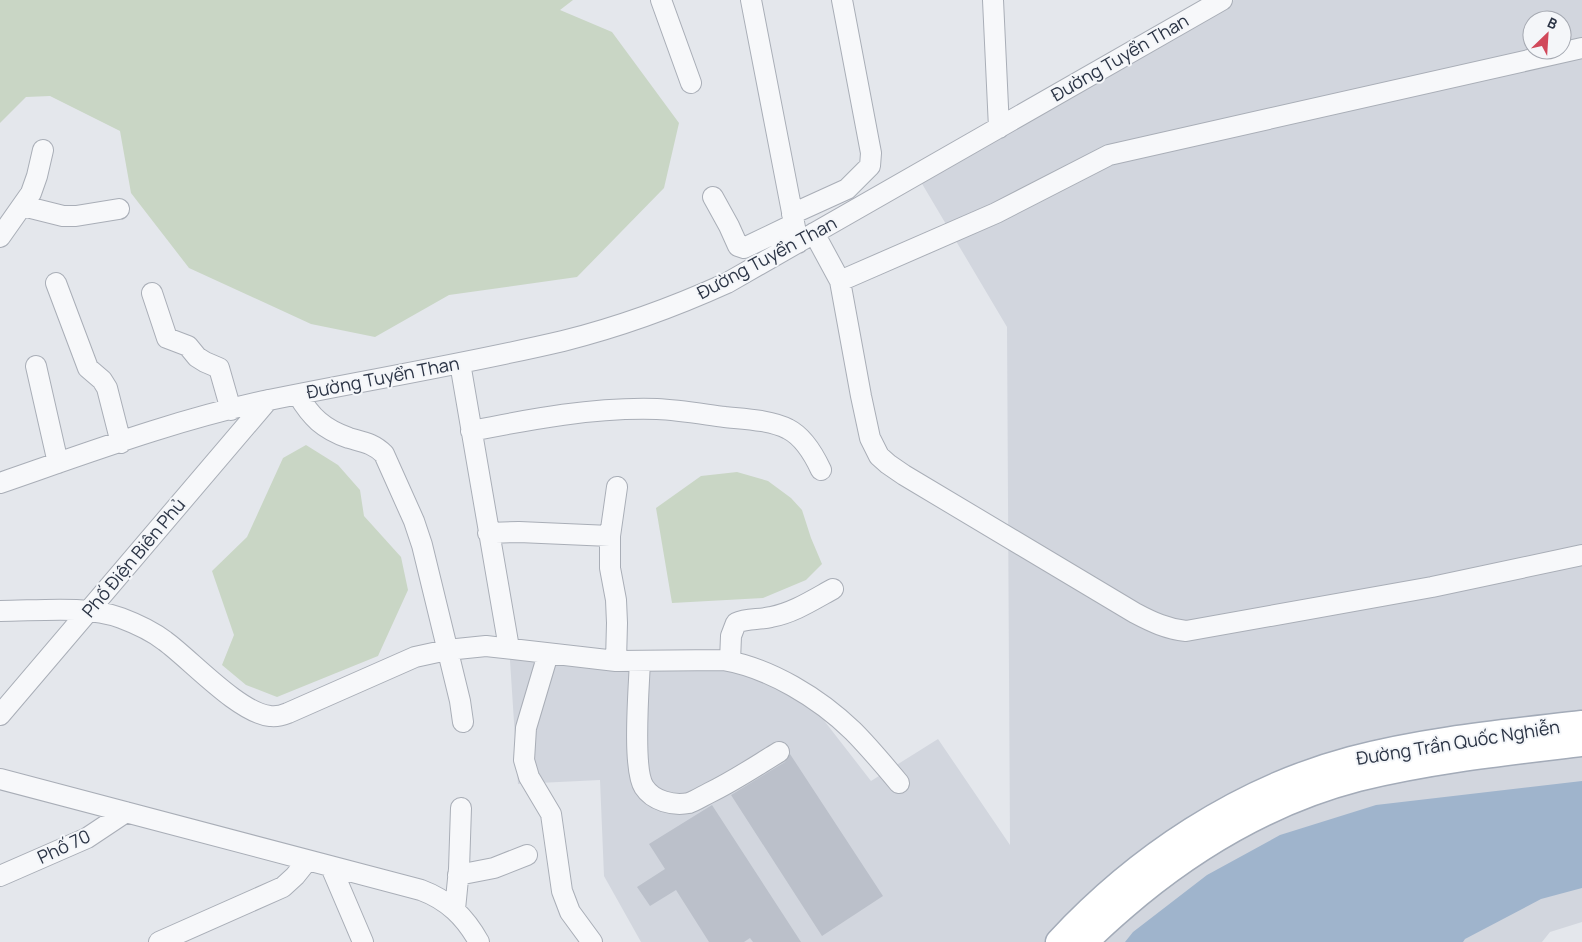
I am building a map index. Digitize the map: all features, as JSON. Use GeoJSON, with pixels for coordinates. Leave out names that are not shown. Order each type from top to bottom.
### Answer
{"type":"FeatureCollection","features":[{"type":"Feature","properties":{"kind":"main road","name":"Đường Trần Quốc Nghiễn"},"geometry":{"type":"LineString","coordinates":[[1059,942],[1116,887],[1183,838],[1220,814],[1304,775],[1350,760],[1404,748],[1582,724]]}},
{"type":"Feature","properties":{"kind":"main road","name":"Đường Trần Quốc Nghiễn"},"geometry":{"type":"LineString","coordinates":[[1085,942],[1127,903],[1160,876],[1209,843],[1271,810],[1357,779],[1407,768],[1582,743]]}},
{"type":"Feature","properties":{"kind":"street"},"geometry":{"type":"LineString","coordinates":[[661,0],[691,83]]}},
{"type":"Feature","properties":{"kind":"street"},"geometry":{"type":"LineString","coordinates":[[751,0],[793,219],[830,260],[840,281],[866,421],[874,448],[879,456],[888,464],[1135,613],[1156,624],[1186,631],[1432,587],[1582,555]]}},
{"type":"Feature","properties":{"kind":"street"},"geometry":{"type":"LineString","coordinates":[[713,196],[730,226],[738,246],[744,248],[847,189],[870,166],[871,153],[842,0]]}},
{"type":"Feature","properties":{"kind":"street"},"geometry":{"type":"LineString","coordinates":[[992,0],[999,128]]}},
{"type":"Feature","properties":{"kind":"street","name":"Đường Tuyển Than"},"geometry":{"type":"LineString","coordinates":[[0,483],[186,422],[268,400],[460,363],[564,340],[648,315],[727,283],[811,239],[876,198],[1222,0]]}},
{"type":"Feature","properties":{"kind":"street"},"geometry":{"type":"LineString","coordinates":[[840,281],[996,213],[1109,155],[1582,48]]}},
{"type":"Feature","properties":{"kind":"street"},"geometry":{"type":"LineString","coordinates":[[0,237],[23,206],[34,184],[44,150]]}},
{"type":"Feature","properties":{"kind":"street"},"geometry":{"type":"LineString","coordinates":[[862,176],[876,198]]}},
{"type":"Feature","properties":{"kind":"street"},"geometry":{"type":"LineString","coordinates":[[23,206],[63,216],[76,216],[119,209]]}},
{"type":"Feature","properties":{"kind":"street"},"geometry":{"type":"LineString","coordinates":[[56,284],[88,368],[102,380],[107,388],[121,443]]}},
{"type":"Feature","properties":{"kind":"street"},"geometry":{"type":"LineString","coordinates":[[152,293],[167,338],[188,346],[205,362],[219,368],[231,410]]}},
{"type":"Feature","properties":{"kind":"street"},"geometry":{"type":"LineString","coordinates":[[460,363],[508,648]]}},
{"type":"Feature","properties":{"kind":"street"},"geometry":{"type":"LineString","coordinates":[[36,366],[58,463]]}},
{"type":"Feature","properties":{"kind":"street"},"geometry":{"type":"LineString","coordinates":[[298,395],[316,420],[346,437],[377,447],[384,454],[414,521],[419,537],[460,701],[463,722]]}},
{"type":"Feature","properties":{"kind":"street","name":"Phố Điện Biên Phủ"},"geometry":{"type":"LineString","coordinates":[[0,715],[268,400]]}},
{"type":"Feature","properties":{"kind":"street"},"geometry":{"type":"LineString","coordinates":[[472,431],[577,413],[621,409],[674,411],[748,420],[788,428],[798,435],[807,446],[821,470]]}},
{"type":"Feature","properties":{"kind":"street"},"geometry":{"type":"LineString","coordinates":[[616,661],[616,600],[610,568],[610,536],[617,487]]}},
{"type":"Feature","properties":{"kind":"street"},"geometry":{"type":"LineString","coordinates":[[488,533],[519,532],[610,536]]}},
{"type":"Feature","properties":{"kind":"street"},"geometry":{"type":"LineString","coordinates":[[730,661],[731,636],[736,623],[742,620],[787,613],[833,589]]}},
{"type":"Feature","properties":{"kind":"street"},"geometry":{"type":"LineString","coordinates":[[0,611],[90,610],[118,617],[142,627],[165,641],[225,692],[247,707],[269,716],[282,715],[415,657],[447,650],[486,646],[616,661],[730,661],[760,669],[818,702],[852,729],[899,783]]}},
{"type":"Feature","properties":{"kind":"street"},"geometry":{"type":"LineString","coordinates":[[548,654],[526,728],[524,760],[530,777],[551,814],[562,891],[570,912],[592,942]]}},
{"type":"Feature","properties":{"kind":"street"},"geometry":{"type":"LineString","coordinates":[[640,661],[639,774],[643,786],[657,799],[673,803],[689,802],[723,786],[779,752]]}},
{"type":"Feature","properties":{"kind":"street"},"geometry":{"type":"LineString","coordinates":[[0,779],[421,890],[462,916],[478,942]]}},
{"type":"Feature","properties":{"kind":"street"},"geometry":{"type":"LineString","coordinates":[[455,910],[460,808]]}},
{"type":"Feature","properties":{"kind":"street","name":"Phố 70"},"geometry":{"type":"LineString","coordinates":[[0,876],[87,838],[126,812]]}},
{"type":"Feature","properties":{"kind":"street"},"geometry":{"type":"LineString","coordinates":[[458,875],[494,868],[527,855]]}},
{"type":"Feature","properties":{"kind":"street"},"geometry":{"type":"LineString","coordinates":[[159,942],[283,887],[295,876],[306,861]]}},
{"type":"Feature","properties":{"kind":"street"},"geometry":{"type":"LineString","coordinates":[[331,867],[362,942]]}},
{"type":"Feature","properties":{"kind":"shaded area"},"geometry":{"type":"Polygon","coordinates":[[[1234,0],[1582,0],[1582,922],[1550,932],[1542,942],[641,942],[604,876],[600,780],[518,784],[509,645],[591,652],[664,650],[740,666],[805,696],[871,781],[938,739],[1010,845],[1007,327],[921,182],[1001,131],[1234,0]]]}},
{"type":"Feature","properties":{"kind":"green space"},"geometry":{"type":"Polygon","coordinates":[[[0,0],[573,0],[560,10],[612,32],[679,123],[664,188],[577,277],[449,295],[375,337],[311,324],[189,268],[131,193],[120,131],[50,96],[26,97],[0,123],[0,0]]]}},
{"type":"Feature","properties":{"kind":"green space"},"geometry":{"type":"Polygon","coordinates":[[[306,445],[338,465],[360,490],[364,516],[401,557],[408,590],[378,656],[277,697],[246,685],[222,665],[234,635],[212,571],[247,537],[283,458],[306,445]]]}},
{"type":"Feature","properties":{"kind":"green space"},"geometry":{"type":"Polygon","coordinates":[[[737,472],[768,481],[791,498],[802,510],[822,564],[806,580],[763,598],[672,603],[656,508],[701,476],[737,472]]]}},
{"type":"Feature","properties":{"kind":"water"},"geometry":{"type":"Polygon","coordinates":[[[1582,781],[1582,888],[1541,899],[1465,939],[1463,942],[1125,942],[1133,932],[1207,875],[1280,835],[1376,805],[1582,781]]]}},
{"type":"Feature","properties":{"kind":"building"},"geometry":{"type":"Polygon","coordinates":[[[790,754],[883,896],[822,936],[731,795],[785,762],[790,754]]]}},
{"type":"Feature","properties":{"kind":"building"},"geometry":{"type":"Polygon","coordinates":[[[712,805],[801,942],[753,942],[750,938],[744,942],[709,942],[676,890],[650,906],[637,887],[665,869],[649,844],[712,805]]]}}]}
